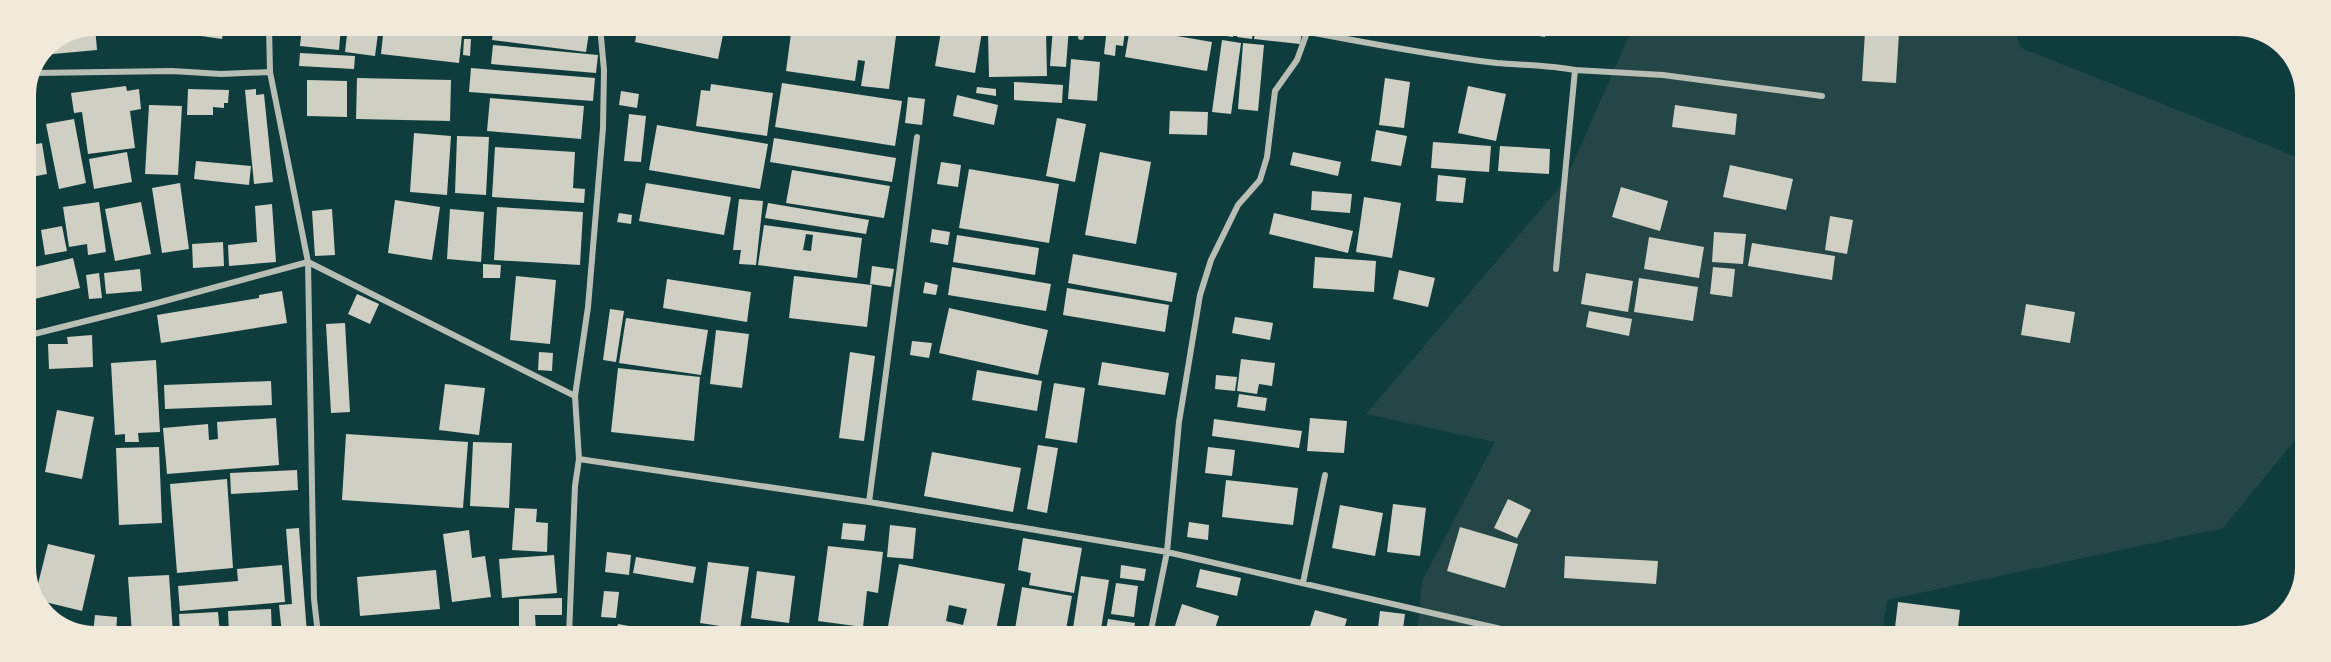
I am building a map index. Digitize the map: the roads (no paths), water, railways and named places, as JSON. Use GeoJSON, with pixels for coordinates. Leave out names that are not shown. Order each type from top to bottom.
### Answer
{"type":"FeatureCollection","features":[{"type":"Feature","properties":{"kind":"street"},"geometry":{"type":"LineString","coordinates":[[269,36],[270,72],[308,262],[314,600],[317,626]]}},
{"type":"Feature","properties":{"kind":"street"},"geometry":{"type":"LineString","coordinates":[[570,626],[575,486],[579,459],[575,396],[588,307],[603,128],[604,70],[601,36]]}},
{"type":"Feature","properties":{"kind":"street"},"geometry":{"type":"LineString","coordinates":[[1152,626],[1167,552],[1179,422],[1200,296],[1211,260],[1238,205],[1260,180],[1267,158],[1275,92],[1297,60],[1306,36]]}},
{"type":"Feature","properties":{"kind":"street"},"geometry":{"type":"LineString","coordinates":[[1346,36],[1498,63],[1663,75],[1822,96]]}},
{"type":"Feature","properties":{"kind":"street"},"geometry":{"type":"LineString","coordinates":[[1556,269],[1575,70]]}},
{"type":"Feature","properties":{"kind":"street"},"geometry":{"type":"LineString","coordinates":[[40,73],[172,71],[221,74],[270,72]]}},
{"type":"Feature","properties":{"kind":"street"},"geometry":{"type":"LineString","coordinates":[[869,502],[917,137]]}},
{"type":"Feature","properties":{"kind":"street"},"geometry":{"type":"LineString","coordinates":[[36,334],[308,262],[575,396]]}},
{"type":"Feature","properties":{"kind":"street"},"geometry":{"type":"LineString","coordinates":[[579,459],[869,502],[1167,552],[1488,626]]}},
{"type":"Feature","properties":{"kind":"street"},"geometry":{"type":"LineString","coordinates":[[1303,584],[1324,475]]}}]}
